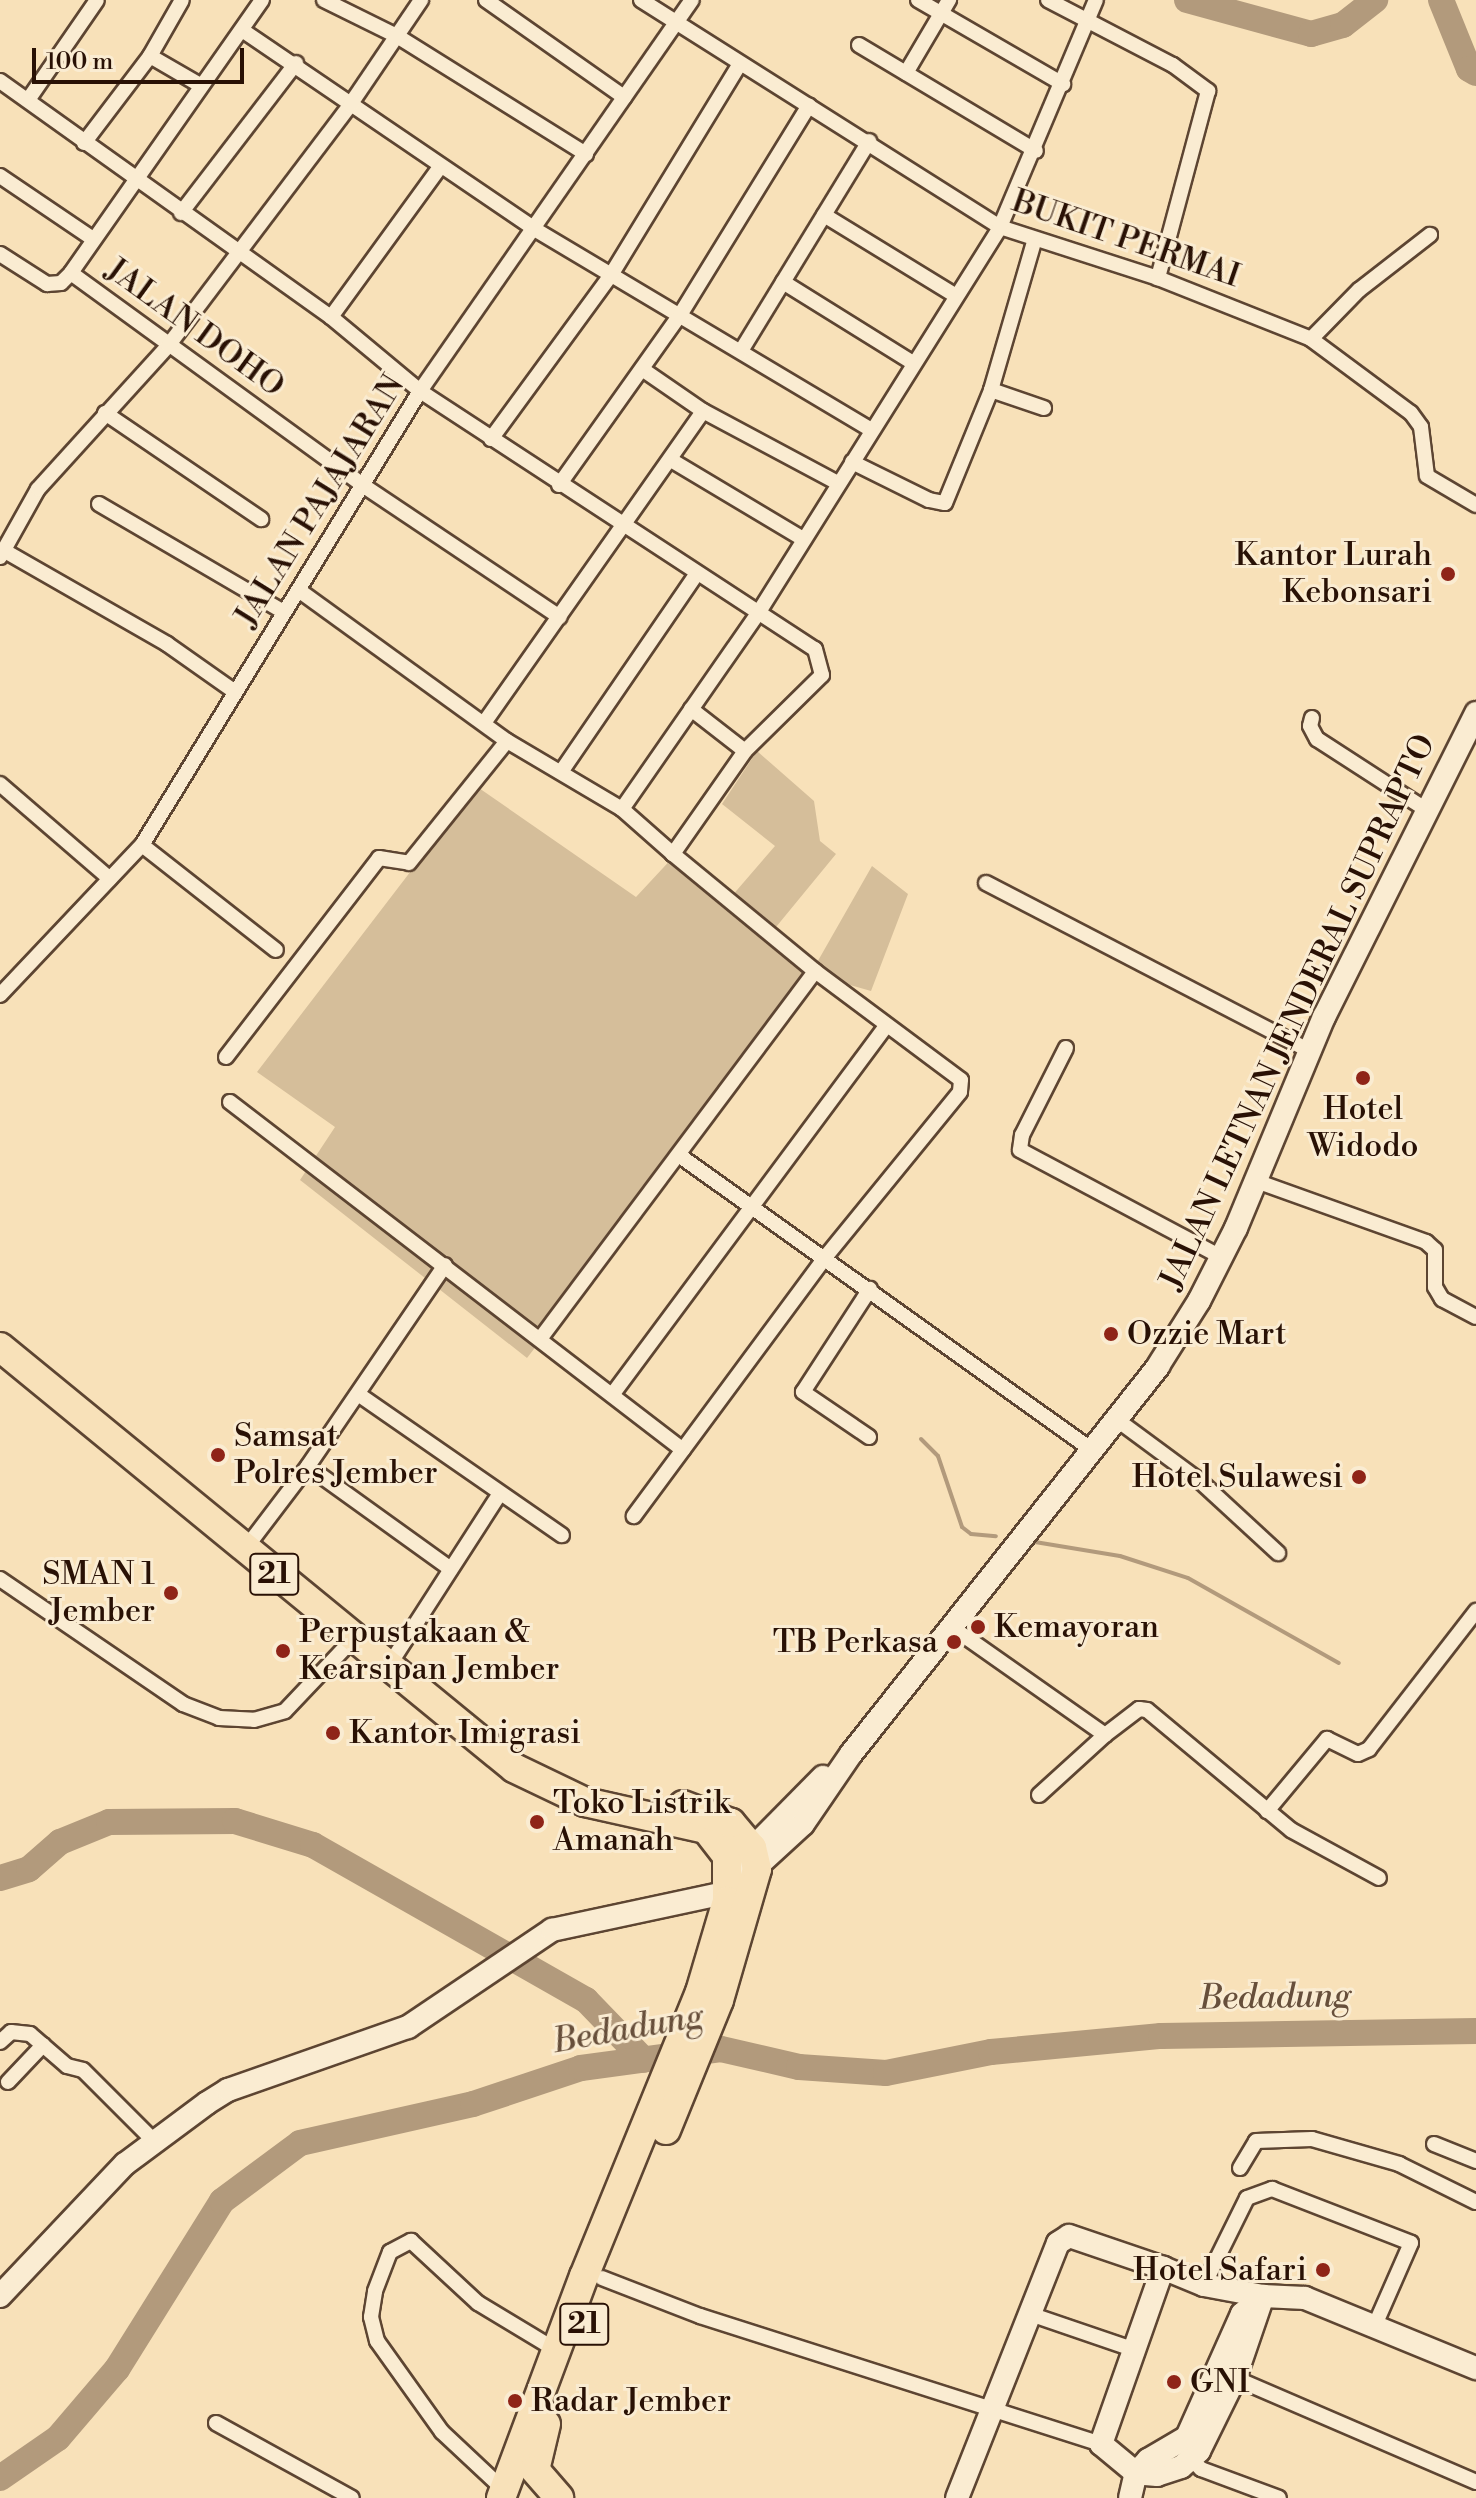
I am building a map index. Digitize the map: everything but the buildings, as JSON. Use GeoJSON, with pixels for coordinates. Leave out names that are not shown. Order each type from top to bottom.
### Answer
{"type":"FeatureCollection","features":[{"type":"Feature","properties":{"kind":"highway","name":"21"},"geometry":{"type":"LineString","coordinates":[[0,1347],[514,1768],[556,1790],[706,1829],[720,1842],[734,1875]]}},
{"type":"Feature","properties":{"kind":"highway","name":"21"},"geometry":{"type":"LineString","coordinates":[[556,1790],[588,1790],[715,1813],[734,1875],[710,1996],[650,2144],[535,2451],[537,2477],[559,2498]]}},
{"type":"Feature","properties":{"kind":"highway","name":"21"},"geometry":{"type":"LineString","coordinates":[[502,2494],[556,2350],[650,2144]]}},
{"type":"Feature","properties":{"kind":"main road","name":"JALAN LETNAN JENDERAL SUPRAPTO"},"geometry":{"type":"LineString","coordinates":[[734,1875],[795,1819],[851,1754],[1158,1366],[1221,1257],[1310,1051],[1425,809],[1476,713]]}},
{"type":"Feature","properties":{"kind":"main road"},"geometry":{"type":"LineString","coordinates":[[0,2296],[153,2140],[228,2090],[408,2027],[537,1937],[592,1917],[734,1875]]}},
{"type":"Feature","properties":{"kind":"main road"},"geometry":{"type":"LineString","coordinates":[[957,2498],[1053,2251],[1069,2236],[1204,2285],[1263,2296],[1305,2298],[1476,2368]]}},
{"type":"Feature","properties":{"kind":"main road"},"geometry":{"type":"LineString","coordinates":[[1163,2268],[1101,2444],[1136,2473],[1169,2473],[1193,2461],[1227,2374],[1263,2296]]}},
{"type":"Feature","properties":{"kind":"main road"},"geometry":{"type":"LineString","coordinates":[[1130,2498],[1136,2473],[1154,2453],[1187,2437],[1227,2374]]}},
{"type":"Feature","properties":{"kind":"street"},"geometry":{"type":"LineString","coordinates":[[28,100],[97,0]]}},
{"type":"Feature","properties":{"kind":"street"},"geometry":{"type":"LineString","coordinates":[[84,143],[150,56],[182,0]]}},
{"type":"Feature","properties":{"kind":"street","name":"JALAN DOHO"},"geometry":{"type":"LineString","coordinates":[[262,0],[71,273],[361,484],[560,617]]}},
{"type":"Feature","properties":{"kind":"street"},"geometry":{"type":"LineString","coordinates":[[324,0],[397,36],[586,154]]}},
{"type":"Feature","properties":{"kind":"street"},"geometry":{"type":"LineString","coordinates":[[235,692],[155,637],[2,554],[38,489],[168,346],[350,105],[421,0]]}},
{"type":"Feature","properties":{"kind":"street"},"geometry":{"type":"LineString","coordinates":[[486,0],[624,97]]}},
{"type":"Feature","properties":{"kind":"street","name":"BUKIT PERMAI"},"geometry":{"type":"LineString","coordinates":[[641,0],[676,25],[869,141],[1000,227],[1158,278],[1311,339],[1411,413],[1421,427],[1427,476],[1476,505]]}},
{"type":"Feature","properties":{"kind":"street","name":"JALAN PAJAJARAN"},"geometry":{"type":"LineString","coordinates":[[2,987],[142,845],[420,391],[536,230],[692,0]]}},
{"type":"Feature","properties":{"kind":"street"},"geometry":{"type":"LineString","coordinates":[[918,0],[945,7],[1063,84]]}},
{"type":"Feature","properties":{"kind":"street"},"geometry":{"type":"LineString","coordinates":[[1048,0],[1173,65],[1208,91],[1158,278]]}},
{"type":"Feature","properties":{"kind":"street"},"geometry":{"type":"LineString","coordinates":[[622,809],[757,615],[1000,227],[1036,151],[1096,0]]}},
{"type":"Feature","properties":{"kind":"street"},"geometry":{"type":"LineString","coordinates":[[906,73],[945,7]]}},
{"type":"Feature","properties":{"kind":"street"},"geometry":{"type":"LineString","coordinates":[[242,30],[296,63],[350,105],[536,230],[872,430]]}},
{"type":"Feature","properties":{"kind":"street"},"geometry":{"type":"LineString","coordinates":[[859,45],[1036,151]]}},
{"type":"Feature","properties":{"kind":"street"},"geometry":{"type":"LineString","coordinates":[[150,56],[200,85]]}},
{"type":"Feature","properties":{"kind":"street"},"geometry":{"type":"LineString","coordinates":[[181,213],[296,63]]}},
{"type":"Feature","properties":{"kind":"street"},"geometry":{"type":"LineString","coordinates":[[491,439],[611,275],[740,64]]}},
{"type":"Feature","properties":{"kind":"street"},"geometry":{"type":"LineString","coordinates":[[0,81],[134,180],[331,317],[420,391],[624,529],[815,649],[822,675],[745,751],[673,854]]}},
{"type":"Feature","properties":{"kind":"street"},"geometry":{"type":"LineString","coordinates":[[559,485],[680,315],[809,105]]}},
{"type":"Feature","properties":{"kind":"street"},"geometry":{"type":"LineString","coordinates":[[741,351],[869,141]]}},
{"type":"Feature","properties":{"kind":"street"},"geometry":{"type":"LineString","coordinates":[[331,317],[440,167]]}},
{"type":"Feature","properties":{"kind":"street"},"geometry":{"type":"LineString","coordinates":[[0,176],[93,239]]}},
{"type":"Feature","properties":{"kind":"street"},"geometry":{"type":"LineString","coordinates":[[824,215],[956,296]]}},
{"type":"Feature","properties":{"kind":"street"},"geometry":{"type":"LineString","coordinates":[[1311,339],[1359,290],[1430,235]]}},
{"type":"Feature","properties":{"kind":"street"},"geometry":{"type":"LineString","coordinates":[[852,462],[929,500],[945,503],[991,390],[1035,239]]}},
{"type":"Feature","properties":{"kind":"street"},"geometry":{"type":"LineString","coordinates":[[0,254],[47,284],[61,283],[71,273]]}},
{"type":"Feature","properties":{"kind":"street"},"geometry":{"type":"LineString","coordinates":[[783,282],[913,363]]}},
{"type":"Feature","properties":{"kind":"street"},"geometry":{"type":"LineString","coordinates":[[642,369],[703,411],[838,483]]}},
{"type":"Feature","properties":{"kind":"street"},"geometry":{"type":"LineString","coordinates":[[991,390],[1044,408]]}},
{"type":"Feature","properties":{"kind":"street"},"geometry":{"type":"LineString","coordinates":[[484,723],[624,529],[703,411]]}},
{"type":"Feature","properties":{"kind":"street"},"geometry":{"type":"LineString","coordinates":[[105,413],[261,519]]}},
{"type":"Feature","properties":{"kind":"street"},"geometry":{"type":"LineString","coordinates":[[671,460],[803,539]]}},
{"type":"Feature","properties":{"kind":"street"},"geometry":{"type":"LineString","coordinates":[[99,504],[284,612]]}},
{"type":"Feature","properties":{"kind":"street"},"geometry":{"type":"LineString","coordinates":[[561,772],[696,575]]}},
{"type":"Feature","properties":{"kind":"street"},"geometry":{"type":"LineString","coordinates":[[300,591],[507,741],[622,809],[815,971],[961,1080],[962,1087],[824,1259],[634,1516]]}},
{"type":"Feature","properties":{"kind":"street"},"geometry":{"type":"LineString","coordinates":[[691,709],[745,751]]}},
{"type":"Feature","properties":{"kind":"street"},"geometry":{"type":"LineString","coordinates":[[1312,718],[1310,726],[1317,739],[1425,809]]}},
{"type":"Feature","properties":{"kind":"street"},"geometry":{"type":"LineString","coordinates":[[226,1057],[379,858],[409,863],[507,741]]}},
{"type":"Feature","properties":{"kind":"street"},"geometry":{"type":"LineString","coordinates":[[0,784],[110,879]]}},
{"type":"Feature","properties":{"kind":"street"},"geometry":{"type":"LineString","coordinates":[[142,845],[276,950]]}},
{"type":"Feature","properties":{"kind":"street"},"geometry":{"type":"LineString","coordinates":[[986,883],[1310,1051]]}},
{"type":"Feature","properties":{"kind":"street"},"geometry":{"type":"LineString","coordinates":[[540,1339],[680,1156],[815,971]]}},
{"type":"Feature","properties":{"kind":"street"},"geometry":{"type":"LineString","coordinates":[[612,1395],[886,1026]]}},
{"type":"Feature","properties":{"kind":"street"},"geometry":{"type":"LineString","coordinates":[[1066,1048],[1022,1135],[1020,1150],[1221,1257]]}},
{"type":"Feature","properties":{"kind":"street"},"geometry":{"type":"LineString","coordinates":[[230,1102],[683,1450]]}},
{"type":"Feature","properties":{"kind":"street"},"geometry":{"type":"LineString","coordinates":[[680,1156],[1092,1450]]}},
{"type":"Feature","properties":{"kind":"street"},"geometry":{"type":"LineString","coordinates":[[1256,1181],[1426,1242],[1435,1250],[1435,1287],[1442,1299],[1476,1317]]}},
{"type":"Feature","properties":{"kind":"street"},"geometry":{"type":"LineString","coordinates":[[245,1549],[358,1394],[445,1265]]}},
{"type":"Feature","properties":{"kind":"street"},"geometry":{"type":"LineString","coordinates":[[869,1437],[803,1392],[870,1289]]}},
{"type":"Feature","properties":{"kind":"street"},"geometry":{"type":"LineString","coordinates":[[358,1394],[499,1495],[562,1535]]}},
{"type":"Feature","properties":{"kind":"street"},"geometry":{"type":"LineString","coordinates":[[1116,1419],[1201,1482],[1278,1553]]}},
{"type":"Feature","properties":{"kind":"street"},"geometry":{"type":"LineString","coordinates":[[320,1475],[451,1569]]}},
{"type":"Feature","properties":{"kind":"street"},"geometry":{"type":"LineString","coordinates":[[388,1667],[499,1495]]}},
{"type":"Feature","properties":{"kind":"street"},"geometry":{"type":"LineString","coordinates":[[0,1579],[183,1704],[219,1718],[254,1720],[285,1711],[353,1639]]}},
{"type":"Feature","properties":{"kind":"street"},"geometry":{"type":"LineString","coordinates":[[1267,1811],[1327,1739],[1358,1754],[1369,1749],[1476,1611]]}},
{"type":"Feature","properties":{"kind":"street"},"geometry":{"type":"LineString","coordinates":[[953,1628],[1105,1735]]}},
{"type":"Feature","properties":{"kind":"street"},"geometry":{"type":"LineString","coordinates":[[1039,1795],[1105,1735],[1143,1708],[1267,1811],[1379,1878]]}},
{"type":"Feature","properties":{"kind":"street"},"geometry":{"type":"LineString","coordinates":[[6,2037],[22,2030],[67,2066],[83,2070],[153,2140]]}},
{"type":"Feature","properties":{"kind":"street"},"geometry":{"type":"LineString","coordinates":[[8,2082],[43,2045]]}},
{"type":"Feature","properties":{"kind":"street"},"geometry":{"type":"LineString","coordinates":[[1240,2168],[1256,2141],[1312,2139],[1399,2164],[1476,2202]]}},
{"type":"Feature","properties":{"kind":"street"},"geometry":{"type":"LineString","coordinates":[[1434,2144],[1476,2161]]}},
{"type":"Feature","properties":{"kind":"street"},"geometry":{"type":"LineString","coordinates":[[1204,2285],[1247,2198],[1272,2189],[1411,2243],[1375,2325]]}},
{"type":"Feature","properties":{"kind":"street"},"geometry":{"type":"LineString","coordinates":[[502,2494],[442,2432],[377,2341],[371,2317],[375,2291],[390,2252],[411,2241],[478,2303],[556,2350]]}},
{"type":"Feature","properties":{"kind":"street"},"geometry":{"type":"LineString","coordinates":[[602,2278],[1101,2444]]}},
{"type":"Feature","properties":{"kind":"street"},"geometry":{"type":"LineString","coordinates":[[1027,2313],[1132,2349]]}},
{"type":"Feature","properties":{"kind":"street"},"geometry":{"type":"LineString","coordinates":[[1227,2374],[1476,2482]]}},
{"type":"Feature","properties":{"kind":"street"},"geometry":{"type":"LineString","coordinates":[[216,2423],[352,2498]]}},
{"type":"Feature","properties":{"kind":"street"},"geometry":{"type":"LineString","coordinates":[[1175,2444],[1201,2469],[1279,2498]]}},
{"type":"Feature","properties":{"kind":"shaded area"},"geometry":{"type":"Polygon","coordinates":[[[757,751],[814,801],[820,841],[836,854],[767,938],[815,966],[872,866],[908,894],[871,991],[822,977],[527,1358],[300,1180],[335,1127],[257,1072],[476,786],[636,897],[676,854],[731,897],[775,846],[722,804],[757,751]]]}},
{"type":"Feature","properties":{"kind":"waterway"},"geometry":{"type":"LineString","coordinates":[[1187,0],[1311,34],[1343,25],[1375,0]]}},
{"type":"Feature","properties":{"kind":"waterway"},"geometry":{"type":"LineString","coordinates":[[1441,0],[1469,69],[1476,73]]}},
{"type":"Feature","properties":{"kind":"waterway"},"geometry":{"type":"LineString","coordinates":[[921,1439],[938,1456],[962,1527],[971,1534],[996,1536]]}},
{"type":"Feature","properties":{"kind":"waterway"},"geometry":{"type":"LineString","coordinates":[[1035,1542],[1120,1556],[1188,1578],[1339,1663]]}},
{"type":"Feature","properties":{"kind":"waterway"},"geometry":{"type":"LineString","coordinates":[[0,1878],[29,1869],[60,1842],[109,1822],[235,1821],[313,1845],[586,2000],[644,2060]]}},
{"type":"Feature","properties":{"kind":"waterway","name":"Bedadung"},"geometry":{"type":"LineString","coordinates":[[0,2478],[58,2438],[117,2369],[222,2201],[300,2143],[473,2104],[581,2068],[721,2049],[799,2067],[886,2073],[991,2052],[1161,2036],[1476,2031]]}},
{"type":"Feature","properties":{"kind":"place","name":"Kantor Lurah Kebonsari"},"geometry":{"type":"Point","coordinates":[1448,574]}},
{"type":"Feature","properties":{"kind":"place","name":"Hotel Widodo"},"geometry":{"type":"Point","coordinates":[1363,1078]}},
{"type":"Feature","properties":{"kind":"place","name":"Ozzie Mart"},"geometry":{"type":"Point","coordinates":[1111,1334]}},
{"type":"Feature","properties":{"kind":"place","name":"Samsat Polres Jember"},"geometry":{"type":"Point","coordinates":[218,1455]}},
{"type":"Feature","properties":{"kind":"place","name":"Hotel Sulawesi"},"geometry":{"type":"Point","coordinates":[1359,1477]}},
{"type":"Feature","properties":{"kind":"place","name":"SMAN 1 Jember"},"geometry":{"type":"Point","coordinates":[171,1593]}},
{"type":"Feature","properties":{"kind":"place","name":"Kemayoran"},"geometry":{"type":"Point","coordinates":[978,1627]}},
{"type":"Feature","properties":{"kind":"place","name":"TB Perkasa"},"geometry":{"type":"Point","coordinates":[954,1642]}},
{"type":"Feature","properties":{"kind":"place","name":"Perpustakaan & Kearsipan Jember"},"geometry":{"type":"Point","coordinates":[283,1651]}},
{"type":"Feature","properties":{"kind":"place","name":"Kantor Imigrasi"},"geometry":{"type":"Point","coordinates":[333,1733]}},
{"type":"Feature","properties":{"kind":"place","name":"Toko Listrik Amanah"},"geometry":{"type":"Point","coordinates":[537,1822]}},
{"type":"Feature","properties":{"kind":"place","name":"Hotel Safari"},"geometry":{"type":"Point","coordinates":[1323,2270]}},
{"type":"Feature","properties":{"kind":"place","name":"GNI"},"geometry":{"type":"Point","coordinates":[1174,2382]}},
{"type":"Feature","properties":{"kind":"place","name":"Radar Jember"},"geometry":{"type":"Point","coordinates":[515,2401]}}]}
